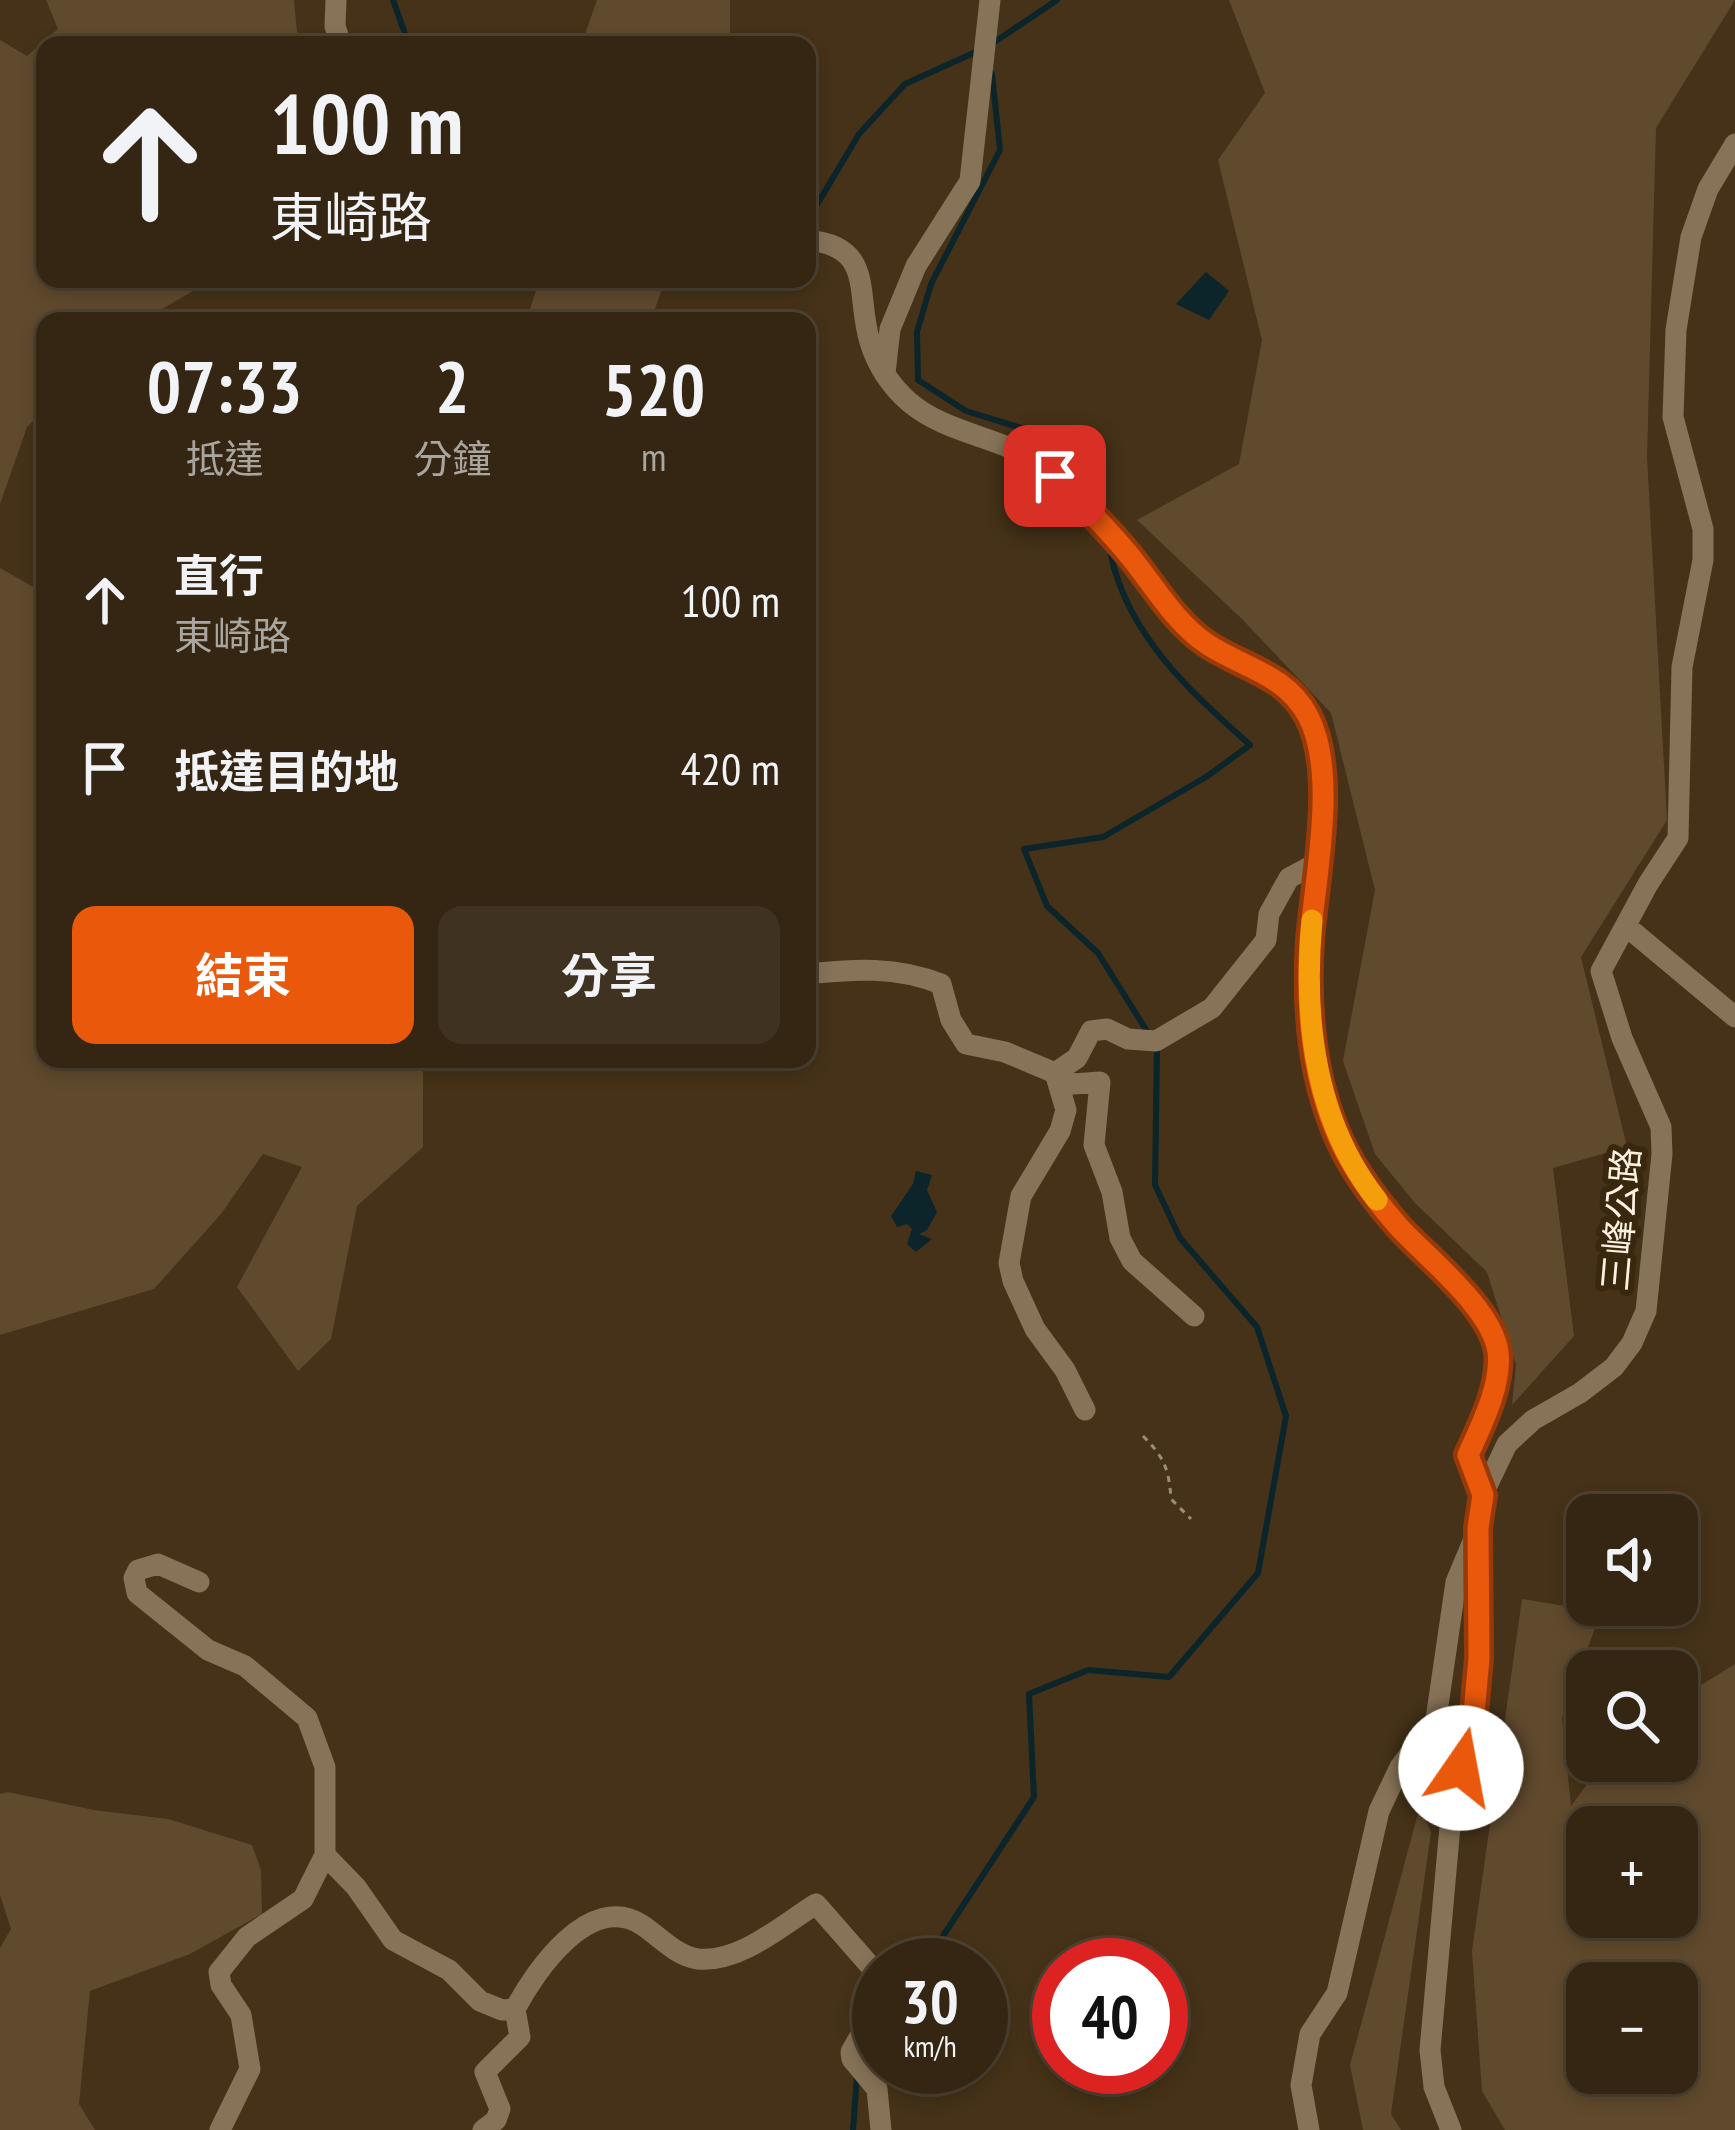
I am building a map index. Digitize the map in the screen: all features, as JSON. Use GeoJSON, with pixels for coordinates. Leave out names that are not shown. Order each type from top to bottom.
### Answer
{"type":"FeatureCollection","features":[{"type":"Feature","properties":{"kind":"street"},"geometry":{"type":"LineString","coordinates":[[336,0],[338,36]]}},
{"type":"Feature","properties":{"kind":"street"},"geometry":{"type":"LineString","coordinates":[[884,375],[890,329],[916,266],[970,182],[990,0]]}},
{"type":"Feature","properties":{"kind":"street","name":"三峰公路"},"geometry":{"type":"LineString","coordinates":[[1451,2130],[1434,2086],[1430,2050],[1451,1815],[1475,1695],[1478,1528],[1483,1495],[1507,1444],[1533,1420],[1580,1394],[1614,1367],[1632,1343],[1646,1311],[1661,1127],[1622,1038],[1601,971],[1678,838],[1682,667],[1703,560],[1703,529],[1673,417],[1676,330],[1691,237],[1708,189],[1735,144]]}},
{"type":"Feature","properties":{"kind":"street"},"geometry":{"type":"LineString","coordinates":[[816,241],[832,244],[861,274],[869,340],[884,375],[908,401],[936,420],[1003,444],[1040,464],[1103,524],[1175,613],[1206,643],[1267,674],[1297,698],[1311,720],[1322,762],[1308,1007],[1320,1082],[1334,1129],[1358,1175],[1492,1331],[1499,1362],[1484,1419],[1468,1455],[1483,1495]]}},
{"type":"Feature","properties":{"kind":"street"},"geometry":{"type":"LineString","coordinates":[[1055,1073],[1077,1058],[1091,1031],[1107,1029],[1147,1041],[1212,1008],[1266,940],[1269,914],[1289,878],[1317,863]]}},
{"type":"Feature","properties":{"kind":"street"},"geometry":{"type":"LineString","coordinates":[[1626,926],[1735,1017]]}},
{"type":"Feature","properties":{"kind":"street"},"geometry":{"type":"LineString","coordinates":[[816,973],[860,968],[913,973],[941,984],[951,1020],[966,1044],[1005,1052],[1073,1084],[1100,1082],[1094,1145],[1112,1192],[1120,1238],[1132,1261],[1194,1316]]}},
{"type":"Feature","properties":{"kind":"street"},"geometry":{"type":"LineString","coordinates":[[1055,1073],[1066,1110],[1060,1131],[1021,1196],[1009,1263],[1035,1329],[1065,1370],[1085,1410]]}},
{"type":"Feature","properties":{"kind":"street"},"geometry":{"type":"LineString","coordinates":[[1309,2130],[1301,2085],[1310,2034],[1337,1994],[1379,1810],[1400,1767],[1436,1719],[1456,1582],[1478,1528]]}},
{"type":"Feature","properties":{"kind":"street"},"geometry":{"type":"LineString","coordinates":[[199,1582],[158,1564],[138,1570],[134,1579],[137,1593],[208,1650],[244,1666],[307,1718],[325,1767],[325,1855],[303,1900],[247,1937],[219,1972],[221,1984],[241,2015],[250,2069],[220,2130]]}},
{"type":"Feature","properties":{"kind":"street"},"geometry":{"type":"LineString","coordinates":[[325,1855],[356,1887],[393,1940],[449,1970],[480,2001],[502,2010],[515,2009]]}},
{"type":"Feature","properties":{"kind":"street"},"geometry":{"type":"LineString","coordinates":[[483,2130],[496,2120],[500,2109],[485,2072],[520,2037],[515,2009],[535,1972],[586,1925],[616,1916],[637,1921],[682,1954],[705,1958],[746,1948],[816,1904],[852,1945]]}},
{"type":"Feature","properties":{"kind":"street"},"geometry":{"type":"LineString","coordinates":[[878,2094],[881,2130]]}},
{"type":"Feature","properties":{"kind":"path"},"geometry":{"type":"LineString","coordinates":[[1143,1436],[1164,1457],[1171,1499],[1191,1519]]}},
{"type":"Feature","properties":{"kind":"shaded area"},"geometry":{"type":"Polygon","coordinates":[[[46,0],[294,0],[300,36],[50,36],[58,29],[46,0]]]}},
{"type":"Feature","properties":{"kind":"shaded area"},"geometry":{"type":"Polygon","coordinates":[[[597,0],[730,0],[730,36],[585,34],[597,0]]]}},
{"type":"Feature","properties":{"kind":"shaded area"},"geometry":{"type":"Polygon","coordinates":[[[1229,0],[1735,0],[1656,128],[1647,457],[1667,820],[1581,957],[1627,1147],[1553,1168],[1574,1336],[1512,1405],[1516,1365],[1487,1272],[1415,1203],[1375,1154],[1343,1061],[1375,890],[1331,713],[1242,619],[1137,520],[1239,464],[1262,340],[1218,160],[1265,93],[1229,0]]]}},
{"type":"Feature","properties":{"kind":"shaded area"},"geometry":{"type":"Polygon","coordinates":[[[0,40],[27,56],[36,48],[36,288],[198,288],[157,312],[36,312],[36,418],[27,427],[0,504],[0,40]]]}},
{"type":"Feature","properties":{"kind":"shaded area"},"geometry":{"type":"Polygon","coordinates":[[[537,288],[662,288],[654,312],[529,312],[537,288]]]}},
{"type":"Feature","properties":{"kind":"shaded area"},"geometry":{"type":"Polygon","coordinates":[[[0,568],[36,589],[36,1068],[423,1068],[423,1147],[357,1206],[331,1339],[298,1371],[237,1287],[302,1167],[263,1154],[221,1214],[154,1289],[0,1335],[0,568]]]}},
{"type":"Feature","properties":{"kind":"shaded area"},"geometry":{"type":"Polygon","coordinates":[[[1522,1599],[1566,1606],[1566,1626],[1596,1626],[1587,1650],[1566,1650],[1562,1718],[1571,1806],[1589,1782],[1698,1782],[1698,1687],[1735,1664],[1735,2130],[1505,2130],[1482,2091],[1472,1951],[1522,1599]]]}},
{"type":"Feature","properties":{"kind":"shaded area"},"geometry":{"type":"Polygon","coordinates":[[[0,1794],[168,1819],[252,1845],[261,1870],[262,1914],[190,1954],[90,1991],[79,2104],[95,2130],[0,2130],[0,1948],[11,1929],[0,1895],[0,1794]]]}},
{"type":"Feature","properties":{"kind":"shaded area"},"geometry":{"type":"Polygon","coordinates":[[[1420,1806],[1431,1832],[1391,2114],[1401,2130],[1363,2130],[1350,2065],[1420,1806]]]}},
{"type":"Feature","properties":{"kind":"water"},"geometry":{"type":"Polygon","coordinates":[[[1206,272],[1229,291],[1209,320],[1176,304],[1206,272]]]}},
{"type":"Feature","properties":{"kind":"water"},"geometry":{"type":"Polygon","coordinates":[[[916,1171],[932,1175],[927,1190],[937,1212],[927,1230],[919,1234],[932,1239],[916,1252],[907,1244],[912,1229],[907,1224],[897,1227],[891,1216],[913,1184],[916,1171]]]}},
{"type":"Feature","properties":{"kind":"waterway"},"geometry":{"type":"LineString","coordinates":[[393,0],[406,36]]}},
{"type":"Feature","properties":{"kind":"waterway"},"geometry":{"type":"LineString","coordinates":[[990,45],[1057,0]]}},
{"type":"Feature","properties":{"kind":"waterway"},"geometry":{"type":"LineString","coordinates":[[816,202],[859,134],[905,84],[980,50]]}},
{"type":"Feature","properties":{"kind":"waterway"},"geometry":{"type":"LineString","coordinates":[[992,74],[1000,150],[931,284],[917,332],[918,380],[966,411],[1044,435],[1096,485],[1098,495]]}},
{"type":"Feature","properties":{"kind":"waterway"},"geometry":{"type":"LineString","coordinates":[[1111,556],[1147,637],[1185,683],[1250,745],[1206,777],[1103,837],[1024,849],[1047,906],[1098,953],[1150,1036]]}},
{"type":"Feature","properties":{"kind":"waterway"},"geometry":{"type":"LineString","coordinates":[[942,1938],[1034,1797],[1029,1694],[1088,1670],[1169,1677],[1258,1573],[1286,1416],[1257,1327],[1180,1238],[1155,1185],[1157,1047]]}},
{"type":"Feature","properties":{"kind":"waterway"},"geometry":{"type":"LineString","coordinates":[[853,2130],[856,2094]]}},
{"type":"Feature","properties":{"kind":"slow traffic"},"geometry":{"type":"LineString","coordinates":[[1312,920],[1308,1007],[1320,1082],[1334,1129],[1377,1200]]}},
{"type":"Feature","properties":{"kind":"route"},"geometry":{"type":"LineString","coordinates":[[1055,476],[1206,643],[1279,681],[1311,720],[1322,762],[1308,1007],[1320,1082],[1334,1129],[1358,1175],[1396,1224],[1480,1313],[1498,1346],[1499,1362],[1484,1419],[1468,1455],[1483,1495],[1478,1528],[1479,1658],[1474,1713],[1461,1768]]}}]}
